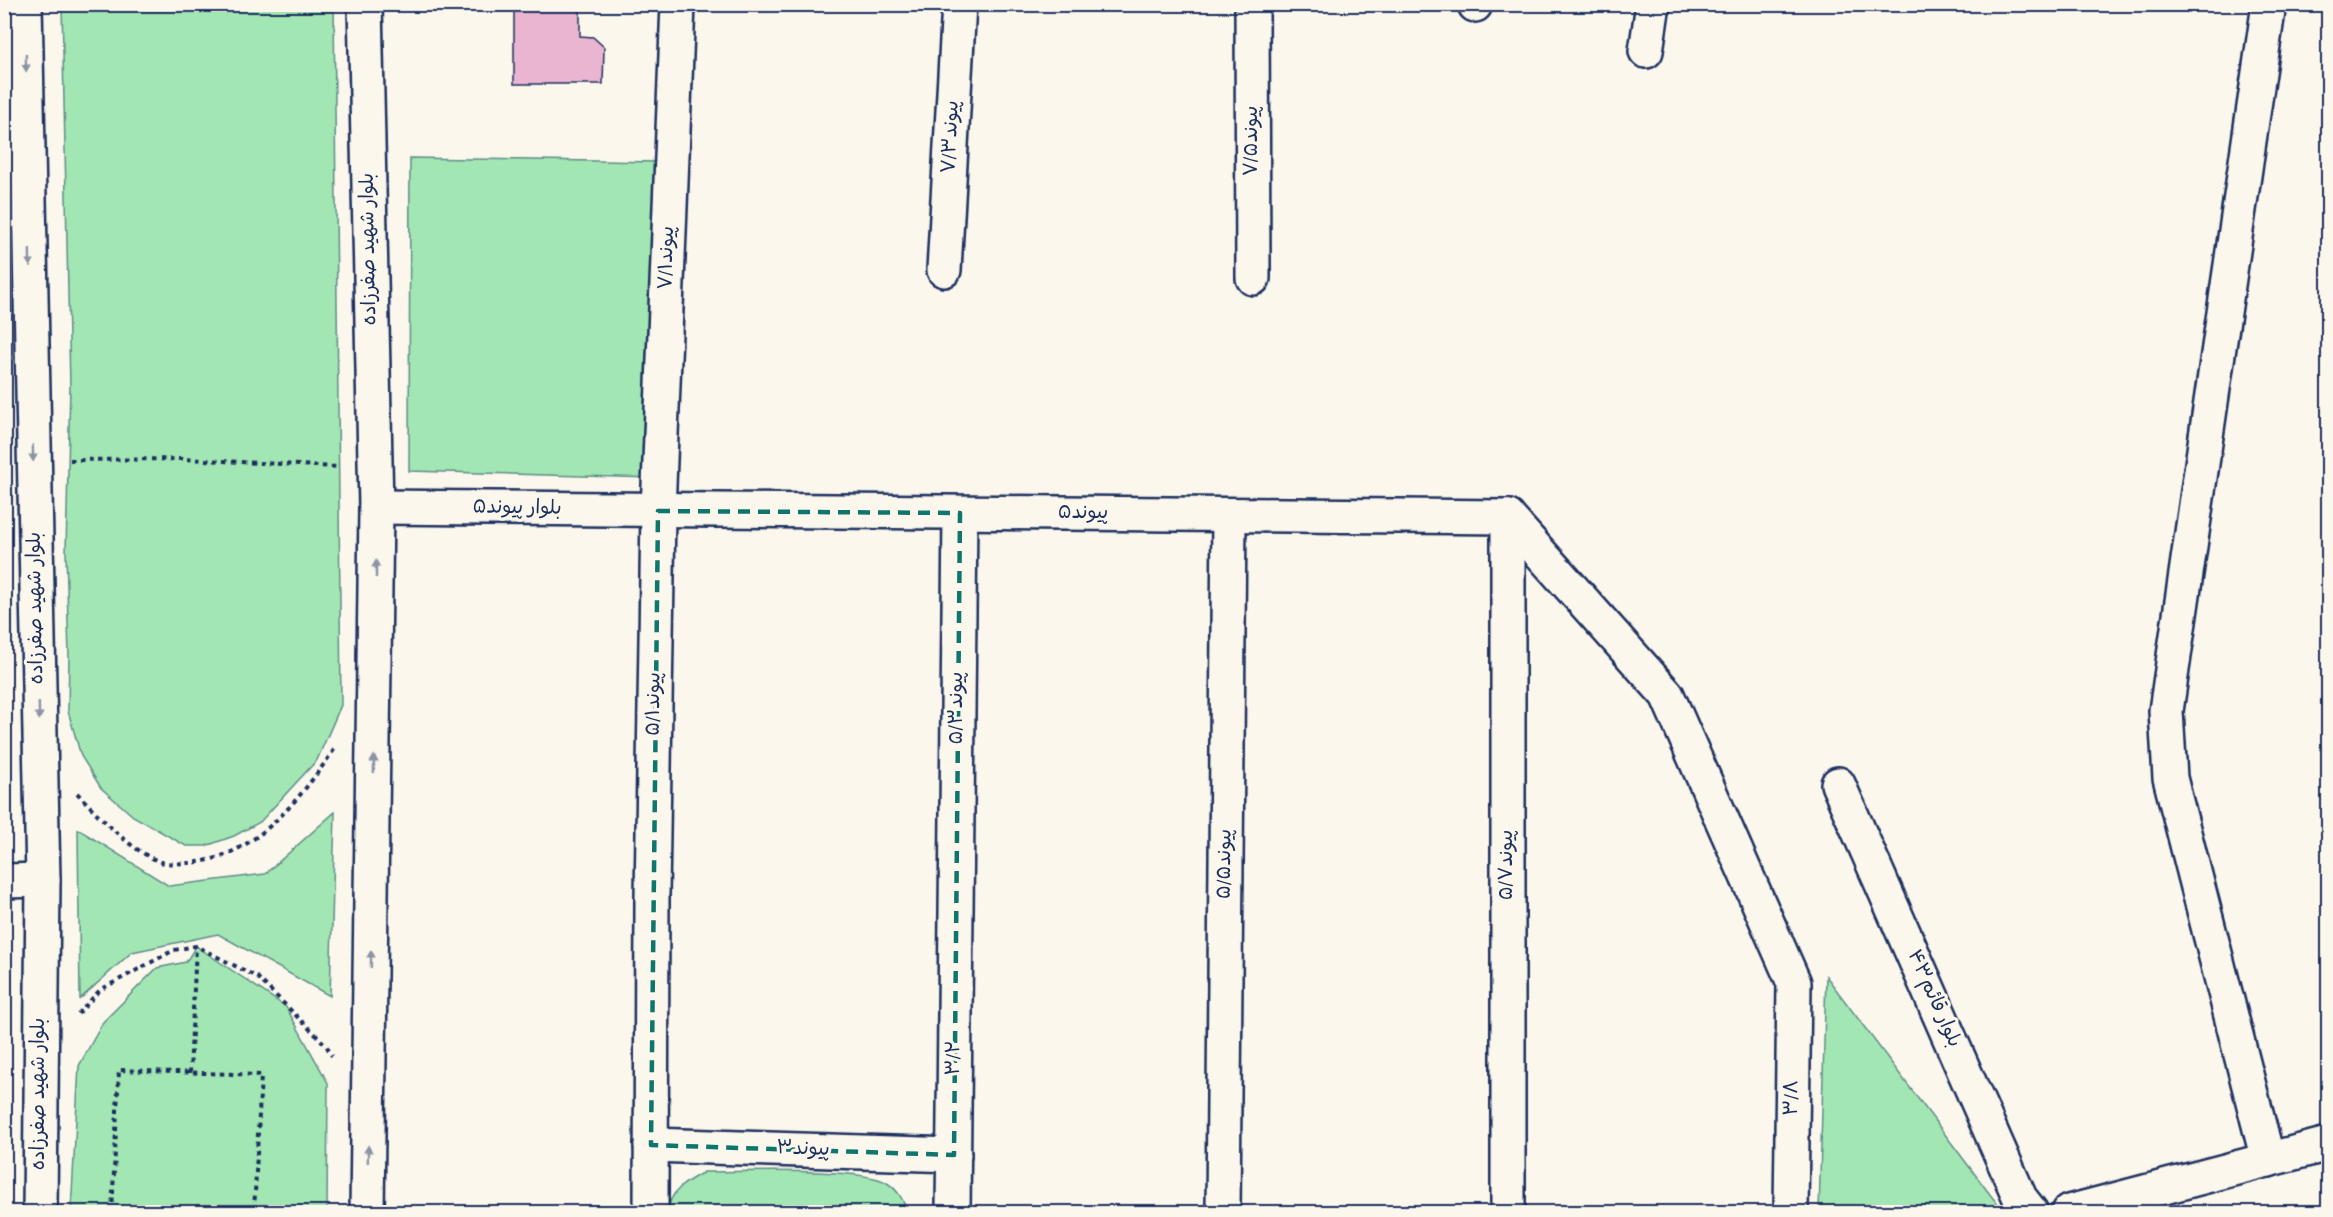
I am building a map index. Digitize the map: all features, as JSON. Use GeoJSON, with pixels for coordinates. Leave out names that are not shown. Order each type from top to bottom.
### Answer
{"type":"FeatureCollection","features":[{"type":"Feature","properties":{"kind":"street","name":"بلوار شهید صفرزاده"},"geometry":{"type":"LineString","coordinates":[[25,4],[43,880],[40,1212]]}},
{"type":"Feature","properties":{"kind":"street","name":"بلوار شهید صفرزاده"},"geometry":{"type":"LineString","coordinates":[[365,4],[376,507],[367,1212]]}},
{"type":"Feature","properties":{"kind":"street","name":"پیوند۷/۱"},"geometry":{"type":"LineString","coordinates":[[658,510],[678,4]]}},
{"type":"Feature","properties":{"kind":"street","name":"پیوند۷/۳"},"geometry":{"type":"LineString","coordinates":[[944,270],[959,4]]}},
{"type":"Feature","properties":{"kind":"street","name":"پیوند۷/۵"},"geometry":{"type":"LineString","coordinates":[[1252,4],[1254,278]]}},
{"type":"Feature","properties":{"kind":"street"},"geometry":{"type":"LineString","coordinates":[[1646,51],[1653,4]]}},
{"type":"Feature","properties":{"kind":"street"},"geometry":{"type":"LineString","coordinates":[[2268,4],[2166,711],[2170,778],[2268,1160]]}},
{"type":"Feature","properties":{"kind":"street","name":"بلوار پیوند۵"},"geometry":{"type":"LineString","coordinates":[[376,507],[658,510]]}},
{"type":"Feature","properties":{"kind":"street","name":"پیوند۵"},"geometry":{"type":"LineString","coordinates":[[658,510],[1508,517]]}},
{"type":"Feature","properties":{"kind":"street","name":"پیوند۵/۱"},"geometry":{"type":"LineString","coordinates":[[651,1212],[652,897],[658,510]]}},
{"type":"Feature","properties":{"kind":"street","name":"پیوند۵/۳"},"geometry":{"type":"LineString","coordinates":[[957,903],[960,513]]}},
{"type":"Feature","properties":{"kind":"street","name":"پیوند۵/۵"},"geometry":{"type":"LineString","coordinates":[[1223,1212],[1229,515]]}},
{"type":"Feature","properties":{"kind":"street","name":"۳/۸"},"geometry":{"type":"LineString","coordinates":[[1508,517],[1667,695],[1794,983],[1791,1212]]}},
{"type":"Feature","properties":{"kind":"street","name":"پیوند۵/۷"},"geometry":{"type":"LineString","coordinates":[[1508,517],[1508,1212]]}},
{"type":"Feature","properties":{"kind":"street","name":"بلوار قائم۴۳"},"geometry":{"type":"LineString","coordinates":[[1838,784],[2020,1198],[2031,1212]]}},
{"type":"Feature","properties":{"kind":"street"},"geometry":{"type":"LineString","coordinates":[[4,881],[43,880]]}},
{"type":"Feature","properties":{"kind":"street","name":"۳/۲"},"geometry":{"type":"LineString","coordinates":[[953,1212],[957,903]]}},
{"type":"Feature","properties":{"kind":"street","name":"پیوند۳"},"geometry":{"type":"LineString","coordinates":[[651,1144],[954,1155]]}},
{"type":"Feature","properties":{"kind":"street"},"geometry":{"type":"LineString","coordinates":[[2069,1212],[2328,1144]]}},
{"type":"Feature","properties":{"kind":"path"},"geometry":{"type":"LineString","coordinates":[[33,455],[68,460],[184,459],[339,468],[375,466]]}},
{"type":"Feature","properties":{"kind":"path"},"geometry":{"type":"LineString","coordinates":[[77,792],[109,825],[141,853],[160,862],[200,862],[251,842],[305,790],[337,746]]}},
{"type":"Feature","properties":{"kind":"path"},"geometry":{"type":"LineString","coordinates":[[190,1073],[196,946]]}},
{"type":"Feature","properties":{"kind":"path"},"geometry":{"type":"LineString","coordinates":[[77,1015],[100,990],[174,950],[196,946],[257,977],[326,1045],[336,1064]]}},
{"type":"Feature","properties":{"kind":"path"},"geometry":{"type":"LineString","coordinates":[[112,1212],[119,1070],[261,1075],[254,1212]]}},
{"type":"Feature","properties":{"kind":"highlighted area"},"geometry":{"type":"Polygon","coordinates":[[[658,511],[960,513],[954,1155],[651,1145],[658,511]]]}},
{"type":"Feature","properties":{"kind":"green space"},"geometry":{"type":"Polygon","coordinates":[[[62,5],[334,5],[341,705],[317,760],[260,822],[234,836],[206,846],[186,846],[133,816],[101,788],[81,756],[68,711],[66,552],[70,387],[62,5]]]}},
{"type":"Feature","properties":{"kind":"green space"},"geometry":{"type":"Polygon","coordinates":[[[410,158],[659,162],[653,478],[409,471],[410,158]]]}},
{"type":"Feature","properties":{"kind":"green space"},"geometry":{"type":"Polygon","coordinates":[[[335,812],[330,996],[218,934],[132,952],[80,999],[78,829],[169,886],[265,874],[335,812]]]}},
{"type":"Feature","properties":{"kind":"green space"},"geometry":{"type":"Polygon","coordinates":[[[196,946],[286,1007],[328,1083],[327,1212],[71,1212],[79,1066],[103,1022],[157,968],[186,962],[196,946]]]}},
{"type":"Feature","properties":{"kind":"green space"},"geometry":{"type":"Polygon","coordinates":[[[1826,976],[1992,1197],[2005,1212],[1819,1212],[1826,976]]]}},
{"type":"Feature","properties":{"kind":"green space"},"geometry":{"type":"Polygon","coordinates":[[[704,1172],[828,1172],[874,1178],[887,1183],[897,1192],[906,1212],[668,1212],[675,1192],[704,1172]]]}},
{"type":"Feature","properties":{"kind":"building"},"geometry":{"type":"Polygon","coordinates":[[[514,4],[580,4],[580,36],[593,37],[604,47],[603,84],[514,84],[514,4]]]}}]}
